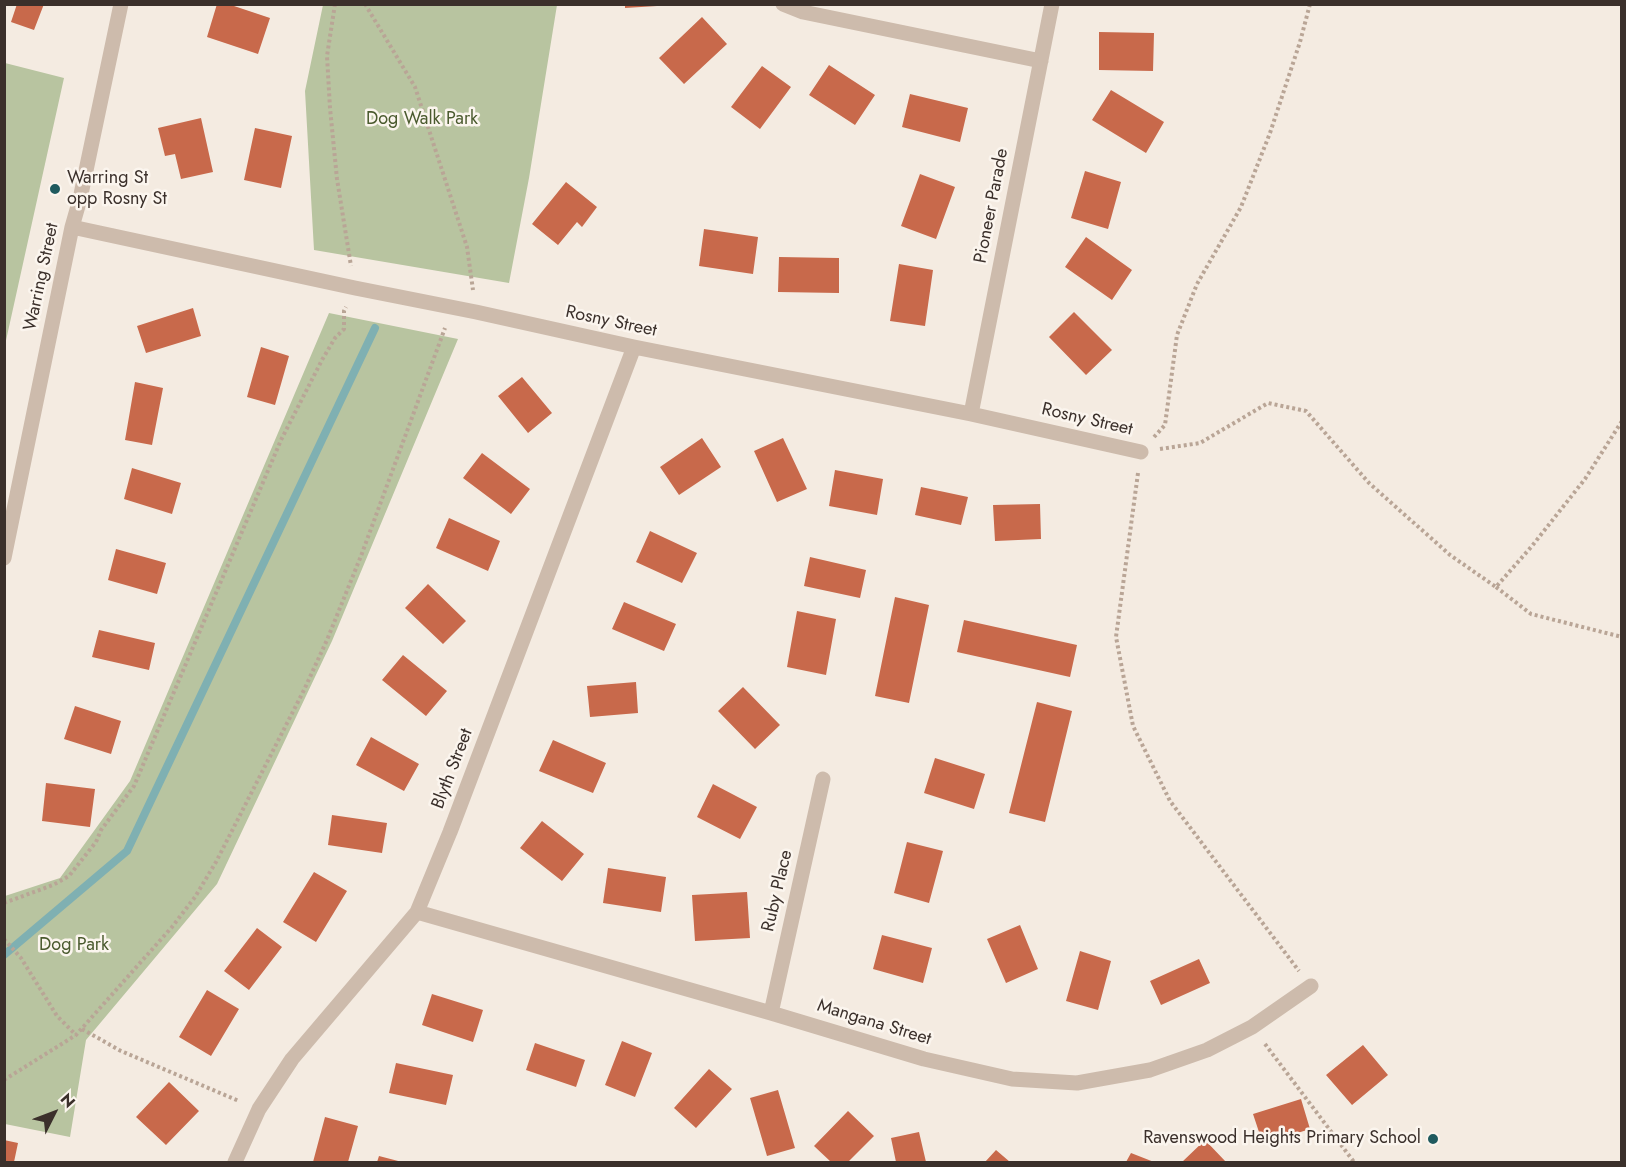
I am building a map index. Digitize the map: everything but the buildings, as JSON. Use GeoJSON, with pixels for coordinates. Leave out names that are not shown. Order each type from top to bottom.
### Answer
{"type":"FeatureCollection","features":[{"type":"Feature","properties":{"kind":"street","name":"Warring Street"},"geometry":{"type":"LineString","coordinates":[[4,558],[72,227],[80,199],[121,4]]}},
{"type":"Feature","properties":{"kind":"street"},"geometry":{"type":"LineString","coordinates":[[783,4],[803,12],[1041,61]]}},
{"type":"Feature","properties":{"kind":"street","name":"Pioneer Parade"},"geometry":{"type":"LineString","coordinates":[[971,414],[1052,4]]}},
{"type":"Feature","properties":{"kind":"street","name":"Rosny Street"},"geometry":{"type":"LineString","coordinates":[[72,227],[634,347],[971,414],[1141,452]]}},
{"type":"Feature","properties":{"kind":"street","name":"Blyth Street"},"geometry":{"type":"LineString","coordinates":[[235,1162],[259,1109],[292,1059],[417,912],[634,347]]}},
{"type":"Feature","properties":{"kind":"street","name":"Ruby Place"},"geometry":{"type":"LineString","coordinates":[[771,1012],[823,779]]}},
{"type":"Feature","properties":{"kind":"street","name":"Mangana Street"},"geometry":{"type":"LineString","coordinates":[[417,912],[771,1012],[924,1059],[1012,1079],[1077,1083],[1150,1070],[1207,1050],[1252,1027],[1311,986]]}},
{"type":"Feature","properties":{"kind":"path"},"geometry":{"type":"LineString","coordinates":[[4,903],[53,885],[69,876],[96,842],[101,830],[134,786],[281,440],[322,360],[335,338],[344,329],[344,311],[355,288],[338,179],[330,108],[327,57],[335,4]]}},
{"type":"Feature","properties":{"kind":"path"},"geometry":{"type":"LineString","coordinates":[[365,4],[415,87],[467,247],[476,312]]}},
{"type":"Feature","properties":{"kind":"path"},"geometry":{"type":"LineString","coordinates":[[1310,4],[1270,133],[1241,207],[1197,284],[1177,335],[1165,425],[1141,452],[1116,637],[1133,726],[1170,801],[1311,986]]}},
{"type":"Feature","properties":{"kind":"path"},"geometry":{"type":"LineString","coordinates":[[4,1080],[82,1029],[172,927],[195,897],[216,862],[327,640],[361,556],[452,307]]}},
{"type":"Feature","properties":{"kind":"path"},"geometry":{"type":"LineString","coordinates":[[1141,452],[1200,443],[1269,403],[1306,411],[1370,483],[1450,555],[1531,614],[1622,638]]}},
{"type":"Feature","properties":{"kind":"path"},"geometry":{"type":"LineString","coordinates":[[1496,587],[1532,546],[1585,478],[1622,420]]}},
{"type":"Feature","properties":{"kind":"path"},"geometry":{"type":"LineString","coordinates":[[6,940],[21,958],[57,1016],[76,1035]]}},
{"type":"Feature","properties":{"kind":"path"},"geometry":{"type":"LineString","coordinates":[[1252,1027],[1354,1162]]}},
{"type":"Feature","properties":{"kind":"path"},"geometry":{"type":"LineString","coordinates":[[82,1029],[121,1051],[259,1109]]}},
{"type":"Feature","properties":{"kind":"green space","name":"Dog Walk Park"},"geometry":{"type":"Polygon","coordinates":[[[323,5],[557,5],[529,178],[509,283],[314,250],[305,91],[323,5]]]}},
{"type":"Feature","properties":{"kind":"green space"},"geometry":{"type":"Polygon","coordinates":[[[4,63],[64,78],[5,345],[4,63]]]}},
{"type":"Feature","properties":{"kind":"green space","name":"Dog Park"},"geometry":{"type":"Polygon","coordinates":[[[329,313],[458,339],[332,641],[217,884],[86,1040],[70,1137],[5,1124],[5,896],[60,878],[130,781],[329,313]]]}},
{"type":"Feature","properties":{"kind":"waterway"},"geometry":{"type":"LineString","coordinates":[[4,955],[127,851],[375,328]]}},
{"type":"Feature","properties":{"kind":"place","name":"Warring St opp Rosny St"},"geometry":{"type":"Point","coordinates":[55,189]}},
{"type":"Feature","properties":{"kind":"place","name":"Ravenswood Heights Primary School"},"geometry":{"type":"Point","coordinates":[1433,1139]}}]}
